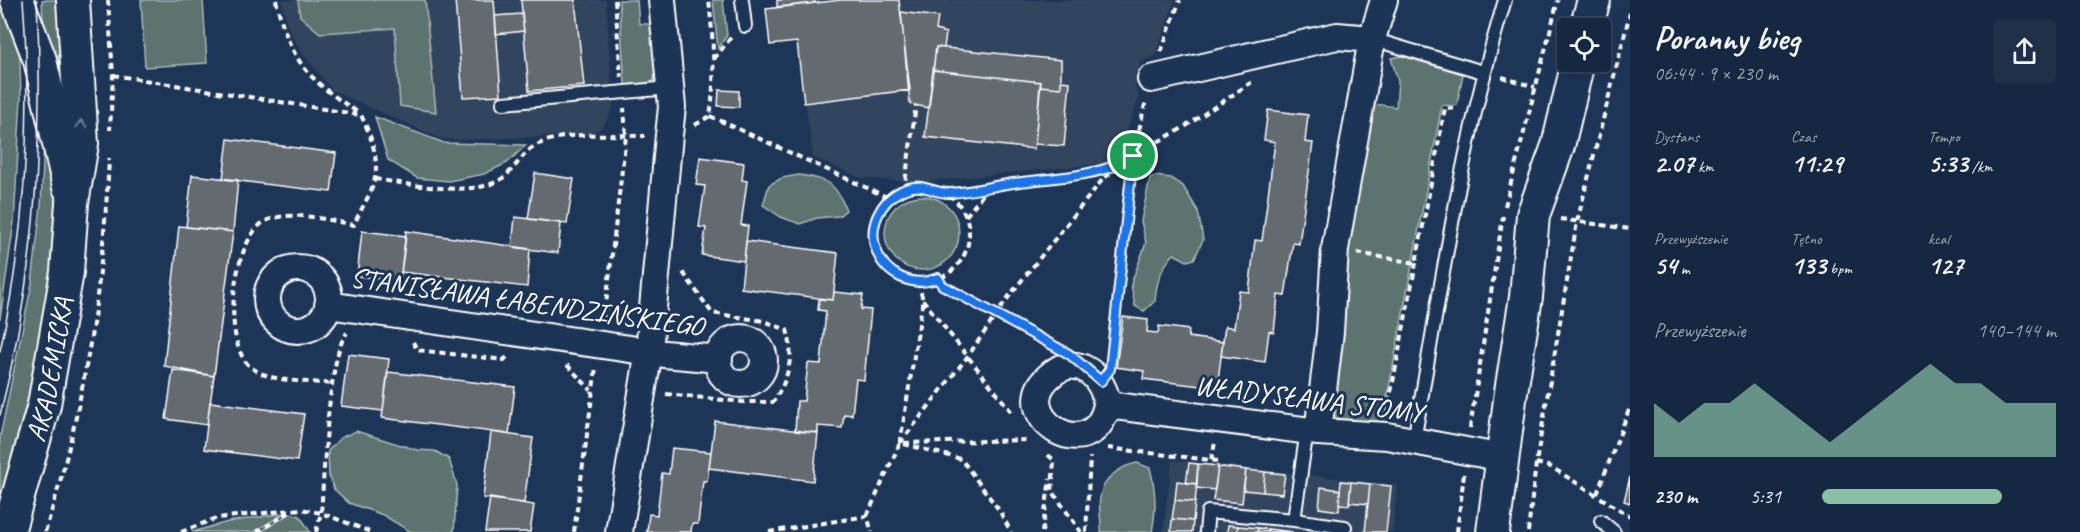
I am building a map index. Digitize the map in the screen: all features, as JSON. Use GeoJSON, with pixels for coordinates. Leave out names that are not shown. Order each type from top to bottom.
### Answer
{"type":"FeatureCollection","features":[{"type":"Feature","properties":{"kind":"street","name":"AKADEMICKA"},"geometry":{"type":"LineString","coordinates":[[17,0],[40,60],[52,104],[72,203]]}},
{"type":"Feature","properties":{"kind":"street","name":"AKADEMICKA"},"geometry":{"type":"LineString","coordinates":[[8,532],[31,457],[52,364],[67,272],[72,203],[82,144],[73,0]]}},
{"type":"Feature","properties":{"kind":"street"},"geometry":{"type":"LineString","coordinates":[[619,532],[649,351],[669,135],[670,88],[662,0]]}},
{"type":"Feature","properties":{"kind":"street"},"geometry":{"type":"LineString","coordinates":[[1312,431],[1330,332],[1335,249],[1372,39],[1384,0]]}},
{"type":"Feature","properties":{"kind":"street"},"geometry":{"type":"LineString","coordinates":[[1589,18],[1594,0]]}},
{"type":"Feature","properties":{"kind":"street"},"geometry":{"type":"LineString","coordinates":[[1151,79],[1337,36],[1372,39]]}},
{"type":"Feature","properties":{"kind":"street"},"geometry":{"type":"LineString","coordinates":[[1492,532],[1527,297],[1542,215],[1576,72]]}},
{"type":"Feature","properties":{"kind":"street","name":"STANISŁAWA ŁABENDZIŃSKIEGO"},"geometry":{"type":"LineString","coordinates":[[328,305],[601,345],[718,358]]}},
{"type":"Feature","properties":{"kind":"street","name":"WŁADYSŁAWA STOMY"},"geometry":{"type":"LineString","coordinates":[[1072,366],[1096,404],[1078,436],[1066,436],[1049,442],[1038,408],[1040,387],[1057,370],[1072,366]]}},
{"type":"Feature","properties":{"kind":"street","name":"WŁADYSŁAWA STOMY"},"geometry":{"type":"LineString","coordinates":[[1096,404],[1312,431],[1387,436],[1503,458]]}},
{"type":"Feature","properties":{"kind":"lane"},"geometry":{"type":"LineString","coordinates":[[742,0],[745,26]]}},
{"type":"Feature","properties":{"kind":"lane"},"geometry":{"type":"LineString","coordinates":[[1414,441],[1462,169],[1483,72],[1505,0]]}},
{"type":"Feature","properties":{"kind":"lane"},"geometry":{"type":"LineString","coordinates":[[1372,39],[1483,72]]}},
{"type":"Feature","properties":{"kind":"lane"},"geometry":{"type":"LineString","coordinates":[[503,103],[670,88]]}},
{"type":"Feature","properties":{"kind":"lane"},"geometry":{"type":"LineString","coordinates":[[1294,520],[1312,431]]}},
{"type":"Feature","properties":{"kind":"lane"},"geometry":{"type":"LineString","coordinates":[[1206,532],[1208,512],[1345,527]]}},
{"type":"Feature","properties":{"kind":"lane"},"geometry":{"type":"LineString","coordinates":[[1601,521],[1614,532]]}},
{"type":"Feature","properties":{"kind":"path"},"geometry":{"type":"LineString","coordinates":[[276,0],[296,59],[322,89],[361,115],[373,147],[375,179],[354,225],[315,217],[285,216],[268,220],[256,227],[248,243],[235,284],[232,308],[234,336],[243,358],[252,369],[277,377],[332,384]]}},
{"type":"Feature","properties":{"kind":"path"},"geometry":{"type":"LineString","coordinates":[[573,532],[591,391],[601,345],[626,136],[615,0]]}},
{"type":"Feature","properties":{"kind":"path"},"geometry":{"type":"LineString","coordinates":[[1528,532],[1536,463],[1542,215],[1630,13]]}},
{"type":"Feature","properties":{"kind":"path"},"geometry":{"type":"LineString","coordinates":[[713,60],[729,38]]}},
{"type":"Feature","properties":{"kind":"path"},"geometry":{"type":"LineString","coordinates":[[1387,416],[1444,108],[1456,110],[1460,106],[1469,67]]}},
{"type":"Feature","properties":{"kind":"path"},"geometry":{"type":"LineString","coordinates":[[1483,72],[1535,87]]}},
{"type":"Feature","properties":{"kind":"path"},"geometry":{"type":"LineString","coordinates":[[113,75],[361,115]]}},
{"type":"Feature","properties":{"kind":"path"},"geometry":{"type":"LineString","coordinates":[[946,193],[1108,169],[1183,128],[1253,81]]}},
{"type":"Feature","properties":{"kind":"path"},"geometry":{"type":"LineString","coordinates":[[904,190],[916,105]]}},
{"type":"Feature","properties":{"kind":"path"},"geometry":{"type":"LineString","coordinates":[[710,116],[889,198]]}},
{"type":"Feature","properties":{"kind":"path"},"geometry":{"type":"LineString","coordinates":[[375,179],[467,189],[485,186],[509,173],[537,144],[555,139],[653,135]]}},
{"type":"Feature","properties":{"kind":"path"},"geometry":{"type":"LineString","coordinates":[[872,532],[867,516],[900,443],[1103,179],[1133,156]]}},
{"type":"Feature","properties":{"kind":"path"},"geometry":{"type":"LineString","coordinates":[[1086,532],[1096,404],[1110,369],[1133,156]]}},
{"type":"Feature","properties":{"kind":"path"},"geometry":{"type":"LineString","coordinates":[[932,188],[946,193],[958,203],[966,216],[970,231],[968,247],[962,261],[951,272],[928,282],[918,282],[895,275],[878,256],[874,245],[876,220],[889,198],[904,190],[932,188]]}},
{"type":"Feature","properties":{"kind":"path"},"geometry":{"type":"LineString","coordinates":[[966,216],[988,188]]}},
{"type":"Feature","properties":{"kind":"path"},"geometry":{"type":"LineString","coordinates":[[1542,215],[1630,229]]}},
{"type":"Feature","properties":{"kind":"path"},"geometry":{"type":"LineString","coordinates":[[1335,249],[1416,263]]}},
{"type":"Feature","properties":{"kind":"path"},"geometry":{"type":"LineString","coordinates":[[938,278],[942,285],[1069,354],[1096,404],[1173,457],[1218,461]]}},
{"type":"Feature","properties":{"kind":"path"},"geometry":{"type":"LineString","coordinates":[[918,282],[923,300],[1019,423]]}},
{"type":"Feature","properties":{"kind":"path"},"geometry":{"type":"LineString","coordinates":[[900,443],[923,300]]}},
{"type":"Feature","properties":{"kind":"path"},"geometry":{"type":"LineString","coordinates":[[316,532],[321,513],[332,384],[339,341],[348,332],[355,331]]}},
{"type":"Feature","properties":{"kind":"path"},"geometry":{"type":"LineString","coordinates":[[411,337],[417,350],[504,360],[514,349]]}},
{"type":"Feature","properties":{"kind":"path"},"geometry":{"type":"LineString","coordinates":[[560,360],[591,391]]}},
{"type":"Feature","properties":{"kind":"path"},"geometry":{"type":"LineString","coordinates":[[1597,494],[1630,407]]}},
{"type":"Feature","properties":{"kind":"path"},"geometry":{"type":"LineString","coordinates":[[900,443],[982,439],[1032,440],[1026,432]]}},
{"type":"Feature","properties":{"kind":"path"},"geometry":{"type":"LineString","coordinates":[[1049,442],[1054,460],[1052,491],[1080,532]]}},
{"type":"Feature","properties":{"kind":"path"},"geometry":{"type":"LineString","coordinates":[[1042,532],[1054,460],[1049,442]]}},
{"type":"Feature","properties":{"kind":"path"},"geometry":{"type":"LineString","coordinates":[[900,443],[961,459],[999,510],[1011,532]]}},
{"type":"Feature","properties":{"kind":"path"},"geometry":{"type":"LineString","coordinates":[[1536,463],[1551,468],[1630,516]]}},
{"type":"Feature","properties":{"kind":"path"},"geometry":{"type":"LineString","coordinates":[[257,532],[293,510]]}},
{"type":"Feature","properties":{"kind":"path"},"geometry":{"type":"LineString","coordinates":[[181,532],[217,518],[293,510],[321,513],[371,532]]}},
{"type":"Feature","properties":{"kind":"path"},"geometry":{"type":"LineString","coordinates":[[769,532],[867,516]]}},
{"type":"Feature","properties":{"kind":"shaded area"},"geometry":{"type":"Polygon","coordinates":[[[281,0],[606,0],[613,108],[603,127],[588,135],[455,140],[439,138],[332,90],[300,49],[288,27],[281,0]]]}},
{"type":"Feature","properties":{"kind":"shaded area"},"geometry":{"type":"Polygon","coordinates":[[[777,0],[1175,0],[1155,56],[1140,62],[1135,88],[1139,97],[1119,154],[1109,163],[920,182],[861,178],[813,157],[797,42],[770,45],[766,9],[777,7],[777,0]]]}},
{"type":"Feature","properties":{"kind":"shaded area"},"geometry":{"type":"Polygon","coordinates":[[[1172,460],[1397,485],[1393,532],[1163,532],[1172,460]]]}},
{"type":"Feature","properties":{"kind":"green space"},"geometry":{"type":"Polygon","coordinates":[[[0,0],[7,0],[19,33],[21,98],[14,222],[0,319],[0,0]]]}},
{"type":"Feature","properties":{"kind":"green space"},"geometry":{"type":"Polygon","coordinates":[[[42,0],[62,0],[74,138],[44,45],[42,0]]]}},
{"type":"Feature","properties":{"kind":"green space"},"geometry":{"type":"Polygon","coordinates":[[[141,0],[203,0],[207,63],[145,67],[141,0]]]}},
{"type":"Feature","properties":{"kind":"green space"},"geometry":{"type":"Polygon","coordinates":[[[298,0],[425,0],[436,112],[400,106],[395,28],[320,33],[300,16],[298,0]]]}},
{"type":"Feature","properties":{"kind":"green space"},"geometry":{"type":"Polygon","coordinates":[[[619,0],[637,0],[639,24],[650,24],[657,30],[660,75],[650,83],[625,85],[619,0]]]}},
{"type":"Feature","properties":{"kind":"green space"},"geometry":{"type":"Polygon","coordinates":[[[713,0],[723,0],[727,35],[718,49],[713,0]]]}},
{"type":"Feature","properties":{"kind":"green space"},"geometry":{"type":"Polygon","coordinates":[[[1402,56],[1463,74],[1457,104],[1442,105],[1382,425],[1336,418],[1328,410],[1367,103],[1396,107],[1398,81],[1391,58],[1402,56]]]}},
{"type":"Feature","properties":{"kind":"green space"},"geometry":{"type":"Polygon","coordinates":[[[375,117],[444,143],[526,145],[507,163],[484,174],[449,181],[417,178],[388,160],[375,117]]]}},
{"type":"Feature","properties":{"kind":"green space"},"geometry":{"type":"Polygon","coordinates":[[[45,119],[56,215],[52,281],[48,315],[34,382],[0,514],[0,437],[32,283],[41,206],[45,119]]]}},
{"type":"Feature","properties":{"kind":"green space"},"geometry":{"type":"Polygon","coordinates":[[[799,175],[824,180],[838,193],[846,210],[839,216],[817,218],[800,224],[781,217],[763,205],[769,185],[782,178],[799,175]]]}},
{"type":"Feature","properties":{"kind":"green space"},"geometry":{"type":"Polygon","coordinates":[[[1156,176],[1171,178],[1183,186],[1198,211],[1203,240],[1194,259],[1187,261],[1174,254],[1160,276],[1155,301],[1144,311],[1135,306],[1131,284],[1146,243],[1141,221],[1150,178],[1156,176]]]}},
{"type":"Feature","properties":{"kind":"green space"},"geometry":{"type":"Polygon","coordinates":[[[922,196],[943,202],[953,212],[959,233],[953,254],[943,264],[922,270],[901,264],[891,254],[885,233],[891,212],[901,202],[922,196]]]}},
{"type":"Feature","properties":{"kind":"green space"},"geometry":{"type":"Polygon","coordinates":[[[356,431],[417,450],[435,451],[449,459],[457,485],[454,532],[411,532],[383,515],[349,503],[334,489],[329,476],[328,451],[340,438],[356,431]]]}},
{"type":"Feature","properties":{"kind":"green space"},"geometry":{"type":"Polygon","coordinates":[[[1137,463],[1150,468],[1152,476],[1155,507],[1152,532],[1101,532],[1100,502],[1104,485],[1118,470],[1137,463]]]}},
{"type":"Feature","properties":{"kind":"green space"},"geometry":{"type":"Polygon","coordinates":[[[285,513],[254,532],[192,532],[228,522],[285,513]]]}},
{"type":"Feature","properties":{"kind":"green space"},"geometry":{"type":"Polygon","coordinates":[[[290,513],[300,516],[310,532],[260,532],[290,513]]]}},
{"type":"Feature","properties":{"kind":"building"},"geometry":{"type":"Polygon","coordinates":[[[455,0],[494,0],[501,95],[463,97],[455,0]]]}},
{"type":"Feature","properties":{"kind":"building"},"geometry":{"type":"Polygon","coordinates":[[[521,0],[575,0],[584,86],[529,91],[521,0]]]}},
{"type":"Feature","properties":{"kind":"building"},"geometry":{"type":"Polygon","coordinates":[[[777,0],[814,0],[815,3],[777,7],[777,0]]]}},
{"type":"Feature","properties":{"kind":"building"},"geometry":{"type":"Polygon","coordinates":[[[841,0],[899,0],[910,90],[804,103],[797,42],[770,45],[766,9],[841,0]]]}},
{"type":"Feature","properties":{"kind":"building"},"geometry":{"type":"Polygon","coordinates":[[[901,12],[938,17],[936,30],[946,33],[944,48],[936,47],[929,108],[910,104],[901,12]]]}},
{"type":"Feature","properties":{"kind":"building"},"geometry":{"type":"Polygon","coordinates":[[[522,14],[524,31],[496,34],[495,16],[522,14]]]}},
{"type":"Feature","properties":{"kind":"building"},"geometry":{"type":"Polygon","coordinates":[[[936,47],[1061,60],[1061,88],[1040,86],[1041,82],[933,70],[936,47]]]}},
{"type":"Feature","properties":{"kind":"building"},"geometry":{"type":"Polygon","coordinates":[[[933,70],[1041,82],[1034,149],[925,137],[933,70]]]}},
{"type":"Feature","properties":{"kind":"building"},"geometry":{"type":"Polygon","coordinates":[[[1061,81],[1070,82],[1064,146],[1035,144],[1040,86],[1061,88],[1061,81]]]}},
{"type":"Feature","properties":{"kind":"building"},"geometry":{"type":"Polygon","coordinates":[[[719,90],[739,91],[739,107],[718,106],[719,90]]]}},
{"type":"Feature","properties":{"kind":"building"},"geometry":{"type":"Polygon","coordinates":[[[1268,110],[1308,115],[1305,142],[1313,143],[1299,244],[1293,243],[1285,296],[1278,295],[1274,332],[1269,331],[1265,362],[1221,356],[1225,326],[1234,328],[1239,291],[1249,292],[1255,240],[1262,241],[1275,142],[1264,140],[1268,110]]]}},
{"type":"Feature","properties":{"kind":"building"},"geometry":{"type":"Polygon","coordinates":[[[228,139],[336,153],[331,192],[223,179],[228,139]]]}},
{"type":"Feature","properties":{"kind":"building"},"geometry":{"type":"Polygon","coordinates":[[[700,157],[744,163],[742,180],[747,181],[741,225],[748,226],[744,261],[702,255],[706,228],[699,227],[705,186],[696,185],[700,157]]]}},
{"type":"Feature","properties":{"kind":"building"},"geometry":{"type":"Polygon","coordinates":[[[535,173],[574,179],[567,224],[528,219],[535,173]]]}},
{"type":"Feature","properties":{"kind":"building"},"geometry":{"type":"Polygon","coordinates":[[[192,175],[238,180],[233,232],[186,227],[192,175]]]}},
{"type":"Feature","properties":{"kind":"building"},"geometry":{"type":"Polygon","coordinates":[[[515,217],[561,223],[558,253],[512,247],[515,217]]]}},
{"type":"Feature","properties":{"kind":"building"},"geometry":{"type":"Polygon","coordinates":[[[179,226],[233,232],[214,376],[164,366],[179,226]]]}},
{"type":"Feature","properties":{"kind":"building"},"geometry":{"type":"Polygon","coordinates":[[[362,231],[406,236],[400,281],[357,276],[362,231]]]}},
{"type":"Feature","properties":{"kind":"building"},"geometry":{"type":"Polygon","coordinates":[[[406,231],[530,249],[527,287],[401,272],[406,231]]]}},
{"type":"Feature","properties":{"kind":"building"},"geometry":{"type":"Polygon","coordinates":[[[746,241],[838,253],[833,300],[741,288],[746,241]]]}},
{"type":"Feature","properties":{"kind":"building"},"geometry":{"type":"Polygon","coordinates":[[[834,292],[863,295],[861,309],[871,310],[864,380],[856,379],[852,415],[844,414],[842,428],[818,426],[818,433],[795,431],[797,401],[804,401],[808,363],[821,364],[826,311],[818,310],[819,299],[833,300],[834,292]]]}},
{"type":"Feature","properties":{"kind":"building"},"geometry":{"type":"Polygon","coordinates":[[[1123,317],[1148,320],[1147,332],[1158,333],[1159,326],[1189,330],[1188,337],[1223,342],[1217,388],[1143,379],[1144,371],[1116,367],[1123,317]]]}},
{"type":"Feature","properties":{"kind":"building"},"geometry":{"type":"Polygon","coordinates":[[[348,354],[389,359],[383,411],[341,406],[348,354]]]}},
{"type":"Feature","properties":{"kind":"building"},"geometry":{"type":"Polygon","coordinates":[[[173,370],[214,376],[207,425],[166,419],[173,370]]]}},
{"type":"Feature","properties":{"kind":"building"},"geometry":{"type":"Polygon","coordinates":[[[388,372],[515,387],[509,434],[382,418],[388,372]]]}},
{"type":"Feature","properties":{"kind":"building"},"geometry":{"type":"Polygon","coordinates":[[[210,402],[304,414],[297,461],[204,449],[210,402]]]}},
{"type":"Feature","properties":{"kind":"building"},"geometry":{"type":"Polygon","coordinates":[[[715,421],[818,433],[813,481],[709,468],[715,421]]]}},
{"type":"Feature","properties":{"kind":"building"},"geometry":{"type":"Polygon","coordinates":[[[491,432],[533,438],[524,503],[483,498],[491,432]]]}},
{"type":"Feature","properties":{"kind":"building"},"geometry":{"type":"Polygon","coordinates":[[[672,448],[711,452],[707,481],[703,481],[698,524],[692,524],[691,532],[647,532],[649,514],[657,515],[662,473],[669,474],[672,448]]]}},
{"type":"Feature","properties":{"kind":"building"},"geometry":{"type":"Polygon","coordinates":[[[1189,463],[1198,464],[1197,484],[1186,483],[1189,463]]]}},
{"type":"Feature","properties":{"kind":"building"},"geometry":{"type":"Polygon","coordinates":[[[1198,464],[1218,466],[1215,490],[1196,488],[1198,464]]]}},
{"type":"Feature","properties":{"kind":"building"},"geometry":{"type":"Polygon","coordinates":[[[1218,468],[1246,470],[1242,503],[1213,500],[1218,468]]]}},
{"type":"Feature","properties":{"kind":"building"},"geometry":{"type":"Polygon","coordinates":[[[1246,470],[1265,472],[1263,492],[1243,490],[1246,470]]]}},
{"type":"Feature","properties":{"kind":"building"},"geometry":{"type":"Polygon","coordinates":[[[1265,472],[1285,474],[1282,494],[1263,492],[1265,472]]]}},
{"type":"Feature","properties":{"kind":"building"},"geometry":{"type":"Polygon","coordinates":[[[1630,477],[1630,503],[1624,501],[1630,477]]]}},
{"type":"Feature","properties":{"kind":"building"},"geometry":{"type":"Polygon","coordinates":[[[1177,481],[1197,484],[1195,502],[1175,500],[1177,481]]]}},
{"type":"Feature","properties":{"kind":"building"},"geometry":{"type":"Polygon","coordinates":[[[1341,481],[1351,482],[1349,505],[1339,504],[1341,481]]]}},
{"type":"Feature","properties":{"kind":"building"},"geometry":{"type":"Polygon","coordinates":[[[1351,482],[1370,484],[1368,504],[1349,502],[1351,482]]]}},
{"type":"Feature","properties":{"kind":"building"},"geometry":{"type":"Polygon","coordinates":[[[1370,484],[1391,486],[1386,532],[1365,532],[1370,484]]]}},
{"type":"Feature","properties":{"kind":"building"},"geometry":{"type":"Polygon","coordinates":[[[1321,487],[1340,490],[1339,511],[1319,508],[1321,487]]]}},
{"type":"Feature","properties":{"kind":"building"},"geometry":{"type":"Polygon","coordinates":[[[490,498],[534,505],[530,532],[485,532],[490,498]]]}},
{"type":"Feature","properties":{"kind":"building"},"geometry":{"type":"Polygon","coordinates":[[[1175,500],[1195,502],[1193,521],[1172,519],[1175,500]]]}},
{"type":"Feature","properties":{"kind":"building"},"geometry":{"type":"Polygon","coordinates":[[[1172,519],[1193,521],[1192,532],[1171,532],[1172,519]]]}},
{"type":"Feature","properties":{"kind":"building"},"geometry":{"type":"Polygon","coordinates":[[[1228,525],[1238,526],[1237,532],[1227,532],[1228,525]]]}},
{"type":"Feature","properties":{"kind":"building"},"geometry":{"type":"Polygon","coordinates":[[[1238,526],[1258,528],[1257,532],[1237,532],[1238,526]]]}},
{"type":"Feature","properties":{"kind":"building"},"geometry":{"type":"Polygon","coordinates":[[[1258,528],[1268,529],[1267,532],[1257,532],[1258,528]]]}},
{"type":"Feature","properties":{"kind":"building"},"geometry":{"type":"Polygon","coordinates":[[[1268,529],[1293,532],[1267,532],[1268,529]]]}},
{"type":"Feature","properties":{"kind":"tram line"},"geometry":{"type":"LineString","coordinates":[[0,351],[15,265],[24,177],[27,88],[23,0]]}},
{"type":"Feature","properties":{"kind":"tram line"},"geometry":{"type":"LineString","coordinates":[[0,415],[22,312],[34,209],[39,105],[37,0]]}},
{"type":"Feature","properties":{"kind":"route"},"geometry":{"type":"LineString","coordinates":[[1133,156],[1110,369],[1101,381],[1069,354],[942,285],[938,278],[928,282],[906,280],[885,267],[878,256],[873,232],[876,220],[889,198],[901,191],[916,187],[932,188],[946,193],[988,188],[1108,169],[1133,156]]}}]}
